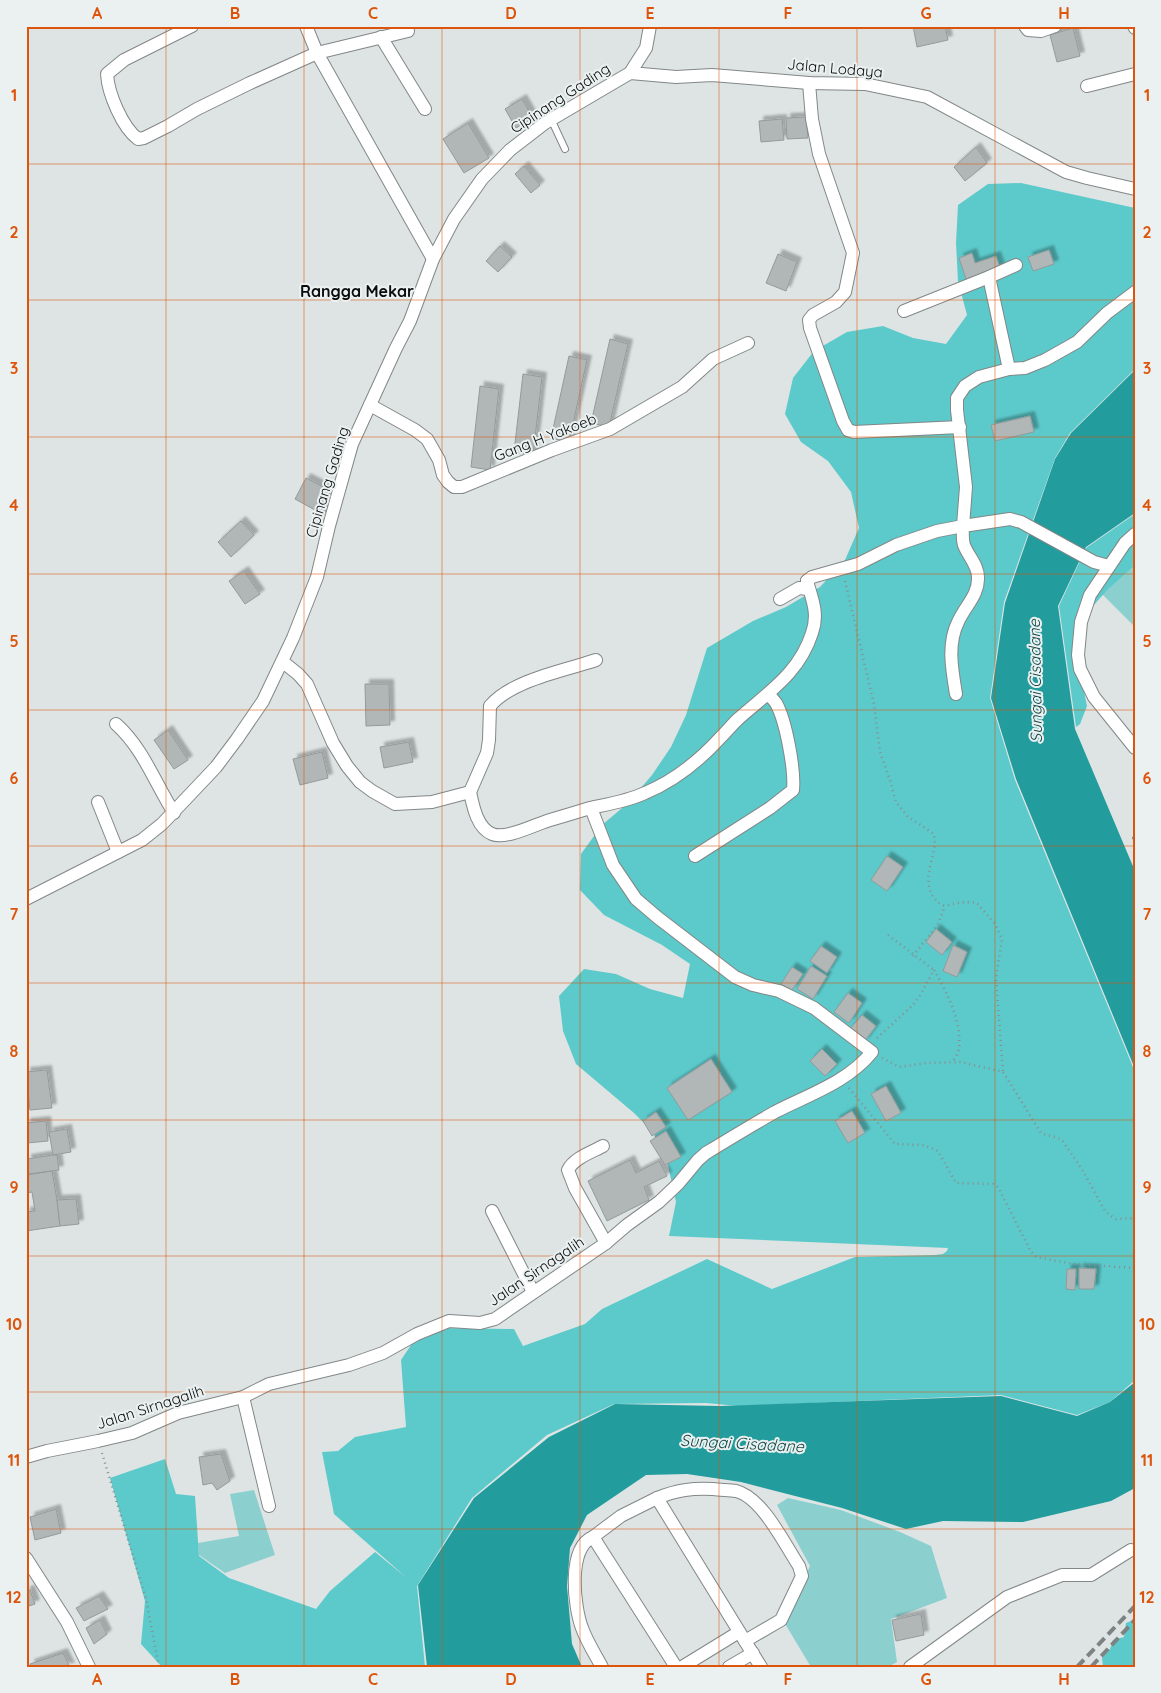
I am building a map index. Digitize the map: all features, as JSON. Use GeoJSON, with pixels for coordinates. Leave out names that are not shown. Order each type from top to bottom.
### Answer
{"type":"FeatureCollection","features":[{"type":"Feature","properties":{"kind":"street"},"geometry":{"type":"LineString","coordinates":[[192,26],[124,60],[108,74],[108,84],[114,101],[126,126],[138,139],[144,138],[250,83],[317,53],[408,30]]}},
{"type":"Feature","properties":{"kind":"street"},"geometry":{"type":"LineString","coordinates":[[306,26],[317,53],[433,259]]}},
{"type":"Feature","properties":{"kind":"street","name":"Cipinang Gading"},"geometry":{"type":"LineString","coordinates":[[26,899],[142,840],[174,812],[216,767],[237,739],[263,701],[282,662],[317,577],[328,526],[352,444],[410,321],[433,259],[454,219],[482,179],[510,150],[551,120],[630,73],[646,48],[650,26]]}},
{"type":"Feature","properties":{"kind":"street"},"geometry":{"type":"LineString","coordinates":[[1025,26],[1028,30],[1041,31],[1054,26]]}},
{"type":"Feature","properties":{"kind":"street"},"geometry":{"type":"LineString","coordinates":[[381,37],[425,109]]}},
{"type":"Feature","properties":{"kind":"street","name":"Jalan Lodaya"},"geometry":{"type":"LineString","coordinates":[[630,73],[676,77],[712,75],[809,83],[865,84],[927,97],[1066,172],[1135,189]]}},
{"type":"Feature","properties":{"kind":"street"},"geometry":{"type":"LineString","coordinates":[[1087,86],[1135,74]]}},
{"type":"Feature","properties":{"kind":"street"},"geometry":{"type":"LineString","coordinates":[[809,83],[812,119],[819,154],[853,253],[845,292],[836,302],[812,315],[809,320],[810,328],[843,421],[848,430],[854,432],[960,427]]}},
{"type":"Feature","properties":{"kind":"street"},"geometry":{"type":"LineString","coordinates":[[904,311],[1016,265]]}},
{"type":"Feature","properties":{"kind":"street"},"geometry":{"type":"LineString","coordinates":[[988,278],[1009,369]]}},
{"type":"Feature","properties":{"kind":"street"},"geometry":{"type":"LineString","coordinates":[[956,694],[951,646],[958,622],[977,592],[978,576],[963,539],[966,487],[960,427],[956,410],[958,398],[965,386],[979,377],[1009,369],[1025,368],[1045,360],[1077,342],[1107,313],[1135,292]]}},
{"type":"Feature","properties":{"kind":"street","name":"Gang H Yakoeb"},"geometry":{"type":"LineString","coordinates":[[370,405],[415,430],[427,439],[439,460],[443,475],[448,482],[454,487],[462,487],[552,450],[610,429],[682,387],[713,359],[748,343]]}},
{"type":"Feature","properties":{"kind":"street"},"geometry":{"type":"LineString","coordinates":[[807,581],[858,564],[896,545],[937,531],[1010,519],[1021,522],[1094,562],[1109,566]]}},
{"type":"Feature","properties":{"kind":"street"},"geometry":{"type":"LineString","coordinates":[[1135,534],[1125,542],[1090,595],[1081,622],[1078,655],[1080,669],[1094,697],[1135,748]]}},
{"type":"Feature","properties":{"kind":"street"},"geometry":{"type":"LineString","coordinates":[[780,599],[800,588],[808,589],[807,581]]}},
{"type":"Feature","properties":{"kind":"street"},"geometry":{"type":"LineString","coordinates":[[596,660],[510,690],[497,698],[490,706],[487,753],[470,792],[482,827],[492,834],[501,836],[538,823],[616,803],[646,793],[676,777],[720,738],[736,721],[768,695],[802,658],[813,632],[816,611],[807,581]]}},
{"type":"Feature","properties":{"kind":"street"},"geometry":{"type":"LineString","coordinates":[[282,662],[298,674],[307,684],[332,743],[360,782],[372,791],[395,804],[432,802],[470,792]]}},
{"type":"Feature","properties":{"kind":"street"},"geometry":{"type":"LineString","coordinates":[[695,856],[770,808],[792,790],[791,763],[782,718],[775,701],[768,695]]}},
{"type":"Feature","properties":{"kind":"street"},"geometry":{"type":"LineString","coordinates":[[116,724],[123,730],[144,758],[174,812]]}},
{"type":"Feature","properties":{"kind":"street"},"geometry":{"type":"LineString","coordinates":[[98,802],[118,852]]}},
{"type":"Feature","properties":{"kind":"street"},"geometry":{"type":"LineString","coordinates":[[591,808],[613,865],[636,898],[657,918],[735,977],[754,986],[779,991],[806,1004],[869,1050]]}},
{"type":"Feature","properties":{"kind":"street","name":"Jalan Sirnagalih"},"geometry":{"type":"LineString","coordinates":[[26,1457],[132,1433],[178,1413],[243,1397],[268,1384],[349,1365],[383,1353],[417,1334],[448,1321],[480,1323],[495,1318],[606,1243],[659,1202],[706,1153],[776,1112],[841,1078],[865,1061],[869,1050]]}},
{"type":"Feature","properties":{"kind":"street"},"geometry":{"type":"LineString","coordinates":[[604,1146],[580,1159],[568,1170],[575,1188],[606,1243]]}},
{"type":"Feature","properties":{"kind":"street"},"geometry":{"type":"LineString","coordinates":[[492,1211],[533,1292]]}},
{"type":"Feature","properties":{"kind":"street"},"geometry":{"type":"LineString","coordinates":[[243,1397],[269,1506]]}},
{"type":"Feature","properties":{"kind":"street"},"geometry":{"type":"LineString","coordinates":[[602,1667],[582,1628],[574,1584],[578,1554],[582,1546],[588,1539],[621,1516],[677,1490],[737,1491],[758,1504],[798,1566],[802,1576],[781,1620],[682,1667]]}},
{"type":"Feature","properties":{"kind":"street"},"geometry":{"type":"LineString","coordinates":[[657,1498],[761,1667]]}},
{"type":"Feature","properties":{"kind":"street"},"geometry":{"type":"LineString","coordinates":[[593,1536],[676,1667]]}},
{"type":"Feature","properties":{"kind":"street"},"geometry":{"type":"LineString","coordinates":[[910,1667],[1007,1597],[1062,1575],[1090,1576],[1131,1550]]}},
{"type":"Feature","properties":{"kind":"street"},"geometry":{"type":"LineString","coordinates":[[26,1558],[67,1622],[89,1667]]}},
{"type":"Feature","properties":{"kind":"street"},"geometry":{"type":"LineString","coordinates":[[729,1667],[753,1653]]}},
{"type":"Feature","properties":{"kind":"lane"},"geometry":{"type":"LineString","coordinates":[[551,120],[564,149]]}},
{"type":"Feature","properties":{"kind":"path"},"geometry":{"type":"LineString","coordinates":[[842,568],[874,704],[880,752],[896,802],[907,816],[934,834],[936,840],[928,871],[933,897],[945,906],[959,902],[977,903],[995,924],[1002,939],[996,978],[1003,1072],[1041,1133],[1048,1136],[1057,1136],[1062,1140],[1083,1171],[1105,1211],[1116,1219],[1135,1218]]}},
{"type":"Feature","properties":{"kind":"path"},"geometry":{"type":"LineString","coordinates":[[913,956],[938,924],[945,906]]}},
{"type":"Feature","properties":{"kind":"path"},"geometry":{"type":"LineString","coordinates":[[888,935],[913,956],[934,970],[946,990],[959,1033],[959,1050],[952,1062]]}},
{"type":"Feature","properties":{"kind":"path"},"geometry":{"type":"LineString","coordinates":[[934,970],[913,1006],[869,1050],[899,1067],[926,1063],[961,1062],[1003,1072]]}},
{"type":"Feature","properties":{"kind":"path"},"geometry":{"type":"LineString","coordinates":[[841,1078],[895,1144],[924,1145],[938,1151],[956,1183],[993,1184],[998,1188],[1036,1258],[1074,1264],[1135,1268]]}},
{"type":"Feature","properties":{"kind":"path"},"geometry":{"type":"LineString","coordinates":[[98,1441],[146,1599],[159,1667]]}},
{"type":"Feature","properties":{"kind":"shaded area"},"geometry":{"type":"Polygon","coordinates":[[[1021,183],[1135,208],[1135,369],[1070,433],[1055,458],[1004,602],[990,698],[1015,780],[1135,1072],[1135,1380],[1110,1402],[1077,1415],[1001,1395],[738,1406],[706,1403],[614,1404],[547,1435],[472,1498],[417,1586],[425,1667],[162,1667],[141,1644],[145,1601],[110,1478],[165,1459],[176,1494],[195,1496],[199,1556],[229,1578],[316,1609],[330,1591],[375,1552],[407,1578],[334,1514],[322,1452],[338,1451],[355,1437],[406,1427],[401,1360],[415,1339],[440,1328],[514,1329],[523,1346],[585,1324],[602,1309],[707,1259],[772,1289],[855,1257],[935,1255],[943,1254],[947,1251],[948,1248],[669,1236],[676,1202],[668,1165],[653,1132],[634,1113],[576,1064],[563,1031],[559,996],[584,969],[616,974],[650,989],[683,998],[690,964],[662,945],[604,915],[580,890],[581,854],[602,825],[628,803],[652,775],[671,747],[686,715],[707,648],[753,621],[786,607],[820,587],[845,560],[859,528],[851,492],[828,461],[801,442],[785,414],[793,378],[814,351],[847,332],[883,326],[913,338],[946,344],[967,315],[958,281],[956,243],[958,205],[988,184],[1021,183]]]}},
{"type":"Feature","properties":{"kind":"shaded area"},"geometry":{"type":"Polygon","coordinates":[[[1135,514],[1135,565],[1108,589],[1079,622],[1082,682],[1087,706],[1080,724],[1076,727],[1059,606],[1086,548],[1135,514]]]}},
{"type":"Feature","properties":{"kind":"shaded area"},"geometry":{"type":"Polygon","coordinates":[[[1135,554],[1135,627],[1100,592],[1135,554]]]}},
{"type":"Feature","properties":{"kind":"shaded area"},"geometry":{"type":"Polygon","coordinates":[[[254,1490],[275,1555],[225,1573],[199,1555],[198,1543],[239,1536],[230,1494],[254,1490]]]}},
{"type":"Feature","properties":{"kind":"shaded area"},"geometry":{"type":"Polygon","coordinates":[[[788,1498],[841,1510],[931,1546],[947,1598],[891,1619],[897,1662],[888,1667],[811,1667],[784,1622],[810,1566],[777,1505],[788,1498]]]}},
{"type":"Feature","properties":{"kind":"shaded area"},"geometry":{"type":"Polygon","coordinates":[[[1135,1616],[1135,1667],[1103,1667],[1102,1658],[1110,1649],[1113,1640],[1124,1637],[1126,1623],[1135,1616]]]}},
{"type":"Feature","properties":{"kind":"water","name":"Sungai Cisadane"},"geometry":{"type":"Polygon","coordinates":[[[1135,370],[1135,513],[1086,547],[1058,606],[1075,729],[1135,871],[1135,1069],[1016,779],[991,698],[1005,603],[1055,459],[1071,433],[1135,370]]]}},
{"type":"Feature","properties":{"kind":"water","name":"Sungai Cisadane"},"geometry":{"type":"Polygon","coordinates":[[[1135,1382],[1135,1488],[1111,1501],[1023,1522],[943,1521],[906,1529],[842,1508],[741,1482],[687,1474],[646,1475],[587,1515],[570,1548],[567,1586],[572,1644],[582,1667],[427,1667],[418,1585],[474,1498],[549,1437],[615,1404],[720,1406],[1001,1396],[1077,1416],[1110,1402],[1135,1382]]]}},
{"type":"Feature","properties":{"kind":"building"},"geometry":{"type":"Polygon","coordinates":[[[913,26],[945,26],[948,40],[917,47],[913,26]]]}},
{"type":"Feature","properties":{"kind":"building"},"geometry":{"type":"Polygon","coordinates":[[[1073,28],[1080,56],[1057,62],[1050,35],[1073,28]]]}},
{"type":"Feature","properties":{"kind":"building"},"geometry":{"type":"Polygon","coordinates":[[[522,99],[533,118],[516,128],[505,109],[522,99]]]}},
{"type":"Feature","properties":{"kind":"building"},"geometry":{"type":"Polygon","coordinates":[[[806,117],[808,138],[787,139],[786,118],[806,117]]]}},
{"type":"Feature","properties":{"kind":"building"},"geometry":{"type":"Polygon","coordinates":[[[782,119],[784,140],[761,142],[759,121],[782,119]]]}},
{"type":"Feature","properties":{"kind":"building"},"geometry":{"type":"Polygon","coordinates":[[[468,123],[489,158],[464,173],[443,139],[468,123]]]}},
{"type":"Feature","properties":{"kind":"building"},"geometry":{"type":"Polygon","coordinates":[[[976,147],[987,163],[965,181],[954,167],[976,147]]]}},
{"type":"Feature","properties":{"kind":"building"},"geometry":{"type":"Polygon","coordinates":[[[524,166],[540,185],[531,193],[515,174],[524,166]]]}},
{"type":"Feature","properties":{"kind":"building"},"geometry":{"type":"Polygon","coordinates":[[[500,246],[512,257],[498,272],[486,261],[500,246]]]}},
{"type":"Feature","properties":{"kind":"building"},"geometry":{"type":"Polygon","coordinates":[[[1049,250],[1054,264],[1033,271],[1028,257],[1049,250]]]}},
{"type":"Feature","properties":{"kind":"building"},"geometry":{"type":"Polygon","coordinates":[[[972,253],[975,263],[996,256],[1000,268],[966,279],[959,258],[972,253]]]}},
{"type":"Feature","properties":{"kind":"building"},"geometry":{"type":"Polygon","coordinates":[[[778,254],[797,262],[786,291],[766,283],[778,254]]]}},
{"type":"Feature","properties":{"kind":"building"},"geometry":{"type":"Polygon","coordinates":[[[610,339],[628,344],[609,427],[591,423],[610,339]]]}},
{"type":"Feature","properties":{"kind":"building"},"geometry":{"type":"Polygon","coordinates":[[[569,356],[587,360],[569,442],[551,438],[569,356]]]}},
{"type":"Feature","properties":{"kind":"building"},"geometry":{"type":"Polygon","coordinates":[[[523,374],[542,377],[533,455],[514,452],[523,374]]]}},
{"type":"Feature","properties":{"kind":"building"},"geometry":{"type":"Polygon","coordinates":[[[480,386],[499,389],[490,470],[471,467],[480,386]]]}},
{"type":"Feature","properties":{"kind":"building"},"geometry":{"type":"Polygon","coordinates":[[[1030,416],[1034,432],[995,441],[991,425],[1030,416]]]}},
{"type":"Feature","properties":{"kind":"building"},"geometry":{"type":"Polygon","coordinates":[[[306,478],[335,493],[324,515],[295,499],[306,478]]]}},
{"type":"Feature","properties":{"kind":"building"},"geometry":{"type":"Polygon","coordinates":[[[241,521],[254,535],[231,557],[218,542],[241,521]]]}},
{"type":"Feature","properties":{"kind":"building"},"geometry":{"type":"Polygon","coordinates":[[[244,571],[260,594],[245,604],[229,581],[244,571]]]}},
{"type":"Feature","properties":{"kind":"building"},"geometry":{"type":"Polygon","coordinates":[[[365,684],[389,684],[390,725],[366,726],[365,684]]]}},
{"type":"Feature","properties":{"kind":"building"},"geometry":{"type":"Polygon","coordinates":[[[168,730],[188,760],[174,769],[154,740],[168,730]]]}},
{"type":"Feature","properties":{"kind":"building"},"geometry":{"type":"Polygon","coordinates":[[[409,742],[413,762],[384,768],[380,747],[409,742]]]}},
{"type":"Feature","properties":{"kind":"building"},"geometry":{"type":"Polygon","coordinates":[[[322,752],[328,778],[300,785],[293,759],[322,752]]]}},
{"type":"Feature","properties":{"kind":"building"},"geometry":{"type":"Polygon","coordinates":[[[887,856],[903,867],[887,891],[871,880],[887,856]]]}},
{"type":"Feature","properties":{"kind":"building"},"geometry":{"type":"Polygon","coordinates":[[[936,929],[952,942],[942,955],[926,942],[936,929]]]}},
{"type":"Feature","properties":{"kind":"building"},"geometry":{"type":"Polygon","coordinates":[[[953,945],[967,952],[957,977],[943,971],[953,945]]]}},
{"type":"Feature","properties":{"kind":"building"},"geometry":{"type":"Polygon","coordinates":[[[821,946],[837,957],[827,973],[810,961],[821,946]]]}},
{"type":"Feature","properties":{"kind":"building"},"geometry":{"type":"Polygon","coordinates":[[[811,966],[827,976],[813,999],[797,989],[811,966]]]}},
{"type":"Feature","properties":{"kind":"building"},"geometry":{"type":"Polygon","coordinates":[[[792,967],[803,974],[792,990],[781,984],[792,967]]]}},
{"type":"Feature","properties":{"kind":"building"},"geometry":{"type":"Polygon","coordinates":[[[848,993],[862,1003],[849,1023],[834,1012],[848,993]]]}},
{"type":"Feature","properties":{"kind":"building"},"geometry":{"type":"Polygon","coordinates":[[[862,1015],[876,1026],[864,1042],[849,1030],[862,1015]]]}},
{"type":"Feature","properties":{"kind":"building"},"geometry":{"type":"Polygon","coordinates":[[[822,1049],[837,1064],[825,1076],[810,1061],[822,1049]]]}},
{"type":"Feature","properties":{"kind":"building"},"geometry":{"type":"Polygon","coordinates":[[[711,1059],[732,1092],[688,1120],[667,1088],[711,1059]]]}},
{"type":"Feature","properties":{"kind":"building"},"geometry":{"type":"Polygon","coordinates":[[[47,1070],[52,1108],[30,1110],[26,1072],[47,1070]]]}},
{"type":"Feature","properties":{"kind":"building"},"geometry":{"type":"Polygon","coordinates":[[[886,1086],[901,1113],[886,1121],[871,1094],[886,1086]]]}},
{"type":"Feature","properties":{"kind":"building"},"geometry":{"type":"Polygon","coordinates":[[[852,1111],[865,1133],[848,1143],[835,1121],[852,1111]]]}},
{"type":"Feature","properties":{"kind":"building"},"geometry":{"type":"Polygon","coordinates":[[[656,1112],[666,1127],[652,1136],[643,1121],[656,1112]]]}},
{"type":"Feature","properties":{"kind":"building"},"geometry":{"type":"Polygon","coordinates":[[[46,1121],[48,1141],[27,1143],[26,1123],[46,1121]]]}},
{"type":"Feature","properties":{"kind":"building"},"geometry":{"type":"Polygon","coordinates":[[[67,1129],[71,1152],[53,1155],[49,1132],[67,1129]]]}},
{"type":"Feature","properties":{"kind":"building"},"geometry":{"type":"Polygon","coordinates":[[[666,1131],[681,1157],[665,1165],[650,1141],[666,1131]]]}},
{"type":"Feature","properties":{"kind":"building"},"geometry":{"type":"Polygon","coordinates":[[[57,1155],[59,1170],[29,1174],[27,1159],[57,1155]]]}},
{"type":"Feature","properties":{"kind":"building"},"geometry":{"type":"Polygon","coordinates":[[[630,1160],[636,1173],[659,1161],[667,1176],[644,1187],[649,1200],[607,1221],[588,1181],[630,1160]]]}},
{"type":"Feature","properties":{"kind":"building"},"geometry":{"type":"Polygon","coordinates":[[[52,1171],[60,1226],[26,1231],[26,1212],[35,1211],[32,1192],[26,1193],[26,1175],[52,1171]]]}},
{"type":"Feature","properties":{"kind":"building"},"geometry":{"type":"Polygon","coordinates":[[[76,1199],[79,1224],[60,1226],[57,1200],[76,1199]]]}},
{"type":"Feature","properties":{"kind":"building"},"geometry":{"type":"Polygon","coordinates":[[[1079,1268],[1096,1269],[1094,1289],[1079,1289],[1079,1268]]]}},
{"type":"Feature","properties":{"kind":"building"},"geometry":{"type":"Polygon","coordinates":[[[1067,1269],[1076,1269],[1075,1290],[1066,1289],[1067,1269]]]}},
{"type":"Feature","properties":{"kind":"building"},"geometry":{"type":"Polygon","coordinates":[[[221,1454],[230,1481],[217,1490],[212,1483],[203,1485],[199,1457],[221,1454]]]}},
{"type":"Feature","properties":{"kind":"building"},"geometry":{"type":"Polygon","coordinates":[[[56,1509],[61,1533],[35,1540],[30,1517],[56,1509]]]}},
{"type":"Feature","properties":{"kind":"building"},"geometry":{"type":"Polygon","coordinates":[[[30,1590],[35,1604],[26,1607],[26,1591],[30,1590]]]}},
{"type":"Feature","properties":{"kind":"building"},"geometry":{"type":"Polygon","coordinates":[[[99,1596],[108,1609],[84,1621],[76,1608],[99,1596]]]}},
{"type":"Feature","properties":{"kind":"building"},"geometry":{"type":"Polygon","coordinates":[[[921,1614],[924,1635],[896,1641],[892,1620],[921,1614]]]}},
{"type":"Feature","properties":{"kind":"building"},"geometry":{"type":"Polygon","coordinates":[[[100,1620],[107,1634],[94,1644],[86,1628],[100,1620]]]}},
{"type":"Feature","properties":{"kind":"building"},"geometry":{"type":"Polygon","coordinates":[[[63,1653],[70,1667],[31,1667],[30,1664],[63,1653]]]}},
{"type":"Feature","properties":{"kind":"railway"},"geometry":{"type":"LineString","coordinates":[[1077,1667],[1135,1606]]}},
{"type":"Feature","properties":{"kind":"railway"},"geometry":{"type":"LineString","coordinates":[[1091,1667],[1135,1620]]}},
{"type":"Feature","properties":{"kind":"district","name":"Rangga Mekar"},"geometry":{"type":"Point","coordinates":[357,291]}}]}
